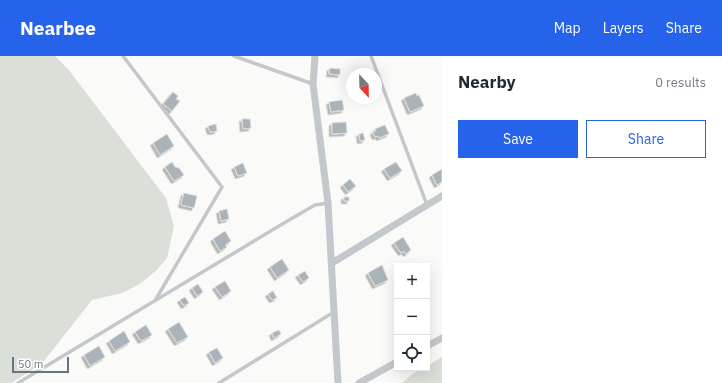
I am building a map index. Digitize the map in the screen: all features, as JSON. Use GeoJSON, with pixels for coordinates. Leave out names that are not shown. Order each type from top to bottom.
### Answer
{"type":"FeatureCollection","features":[{"type":"Feature","properties":{"kind":"street"},"geometry":{"type":"LineString","coordinates":[[314,56],[313,84],[328,203],[338,383]]}},
{"type":"Feature","properties":{"kind":"street"},"geometry":{"type":"LineString","coordinates":[[332,263],[442,196]]}},
{"type":"Feature","properties":{"kind":"street"},"geometry":{"type":"LineString","coordinates":[[430,344],[442,338]]}},
{"type":"Feature","properties":{"kind":"street"},"geometry":{"type":"LineString","coordinates":[[359,383],[394,364]]}},
{"type":"Feature","properties":{"kind":"lane"},"geometry":{"type":"LineString","coordinates":[[123,56],[222,187],[155,300]]}},
{"type":"Feature","properties":{"kind":"lane"},"geometry":{"type":"LineString","coordinates":[[234,56],[313,84]]}},
{"type":"Feature","properties":{"kind":"lane"},"geometry":{"type":"LineString","coordinates":[[372,56],[427,205]]}},
{"type":"Feature","properties":{"kind":"lane"},"geometry":{"type":"LineString","coordinates":[[18,383],[315,205],[328,203]]}},
{"type":"Feature","properties":{"kind":"lane"},"geometry":{"type":"LineString","coordinates":[[219,383],[334,312]]}},
{"type":"Feature","properties":{"kind":"shaded area"},"geometry":{"type":"Polygon","coordinates":[[[0,56],[55,56],[68,69],[166,198],[174,226],[167,258],[156,271],[138,285],[122,293],[92,300],[41,365],[11,383],[0,383],[0,56]]]}},
{"type":"Feature","properties":{"kind":"shaded area"},"geometry":{"type":"Polygon","coordinates":[[[442,357],[442,383],[402,383],[418,371],[430,371],[430,364],[442,357]]]}},
{"type":"Feature","properties":{"kind":"building"},"geometry":{"type":"Polygon","coordinates":[[[330,68],[340,69],[340,75],[329,74],[330,68]]]}},
{"type":"Feature","properties":{"kind":"building"},"geometry":{"type":"Polygon","coordinates":[[[173,92],[178,96],[176,99],[180,101],[172,111],[163,104],[173,92]]]}},
{"type":"Feature","properties":{"kind":"building"},"geometry":{"type":"Polygon","coordinates":[[[416,93],[417,96],[419,95],[424,106],[410,112],[404,98],[416,93]]]}},
{"type":"Feature","properties":{"kind":"building"},"geometry":{"type":"Polygon","coordinates":[[[342,100],[344,110],[331,112],[329,102],[342,100]]]}},
{"type":"Feature","properties":{"kind":"building"},"geometry":{"type":"Polygon","coordinates":[[[242,119],[250,119],[251,128],[243,129],[242,119]]]}},
{"type":"Feature","properties":{"kind":"building"},"geometry":{"type":"Polygon","coordinates":[[[346,122],[347,133],[332,134],[332,123],[346,122]]]}},
{"type":"Feature","properties":{"kind":"building"},"geometry":{"type":"Polygon","coordinates":[[[216,124],[217,131],[210,132],[208,126],[216,124]]]}},
{"type":"Feature","properties":{"kind":"building"},"geometry":{"type":"Polygon","coordinates":[[[385,125],[389,134],[379,138],[378,136],[375,137],[373,132],[376,131],[375,129],[385,125]]]}},
{"type":"Feature","properties":{"kind":"building"},"geometry":{"type":"Polygon","coordinates":[[[363,133],[365,140],[360,141],[359,134],[363,133]]]}},
{"type":"Feature","properties":{"kind":"building"},"geometry":{"type":"Polygon","coordinates":[[[167,134],[174,146],[160,155],[153,143],[167,134]]]}},
{"type":"Feature","properties":{"kind":"building"},"geometry":{"type":"Polygon","coordinates":[[[172,162],[184,175],[174,181],[165,167],[172,162]]]}},
{"type":"Feature","properties":{"kind":"building"},"geometry":{"type":"Polygon","coordinates":[[[396,162],[402,171],[390,178],[384,169],[396,162]]]}},
{"type":"Feature","properties":{"kind":"building"},"geometry":{"type":"Polygon","coordinates":[[[243,163],[247,173],[238,176],[234,167],[243,163]]]}},
{"type":"Feature","properties":{"kind":"building"},"geometry":{"type":"Polygon","coordinates":[[[442,169],[442,182],[437,185],[432,175],[442,169]]]}},
{"type":"Feature","properties":{"kind":"building"},"geometry":{"type":"Polygon","coordinates":[[[350,179],[356,186],[348,192],[343,185],[350,179]]]}},
{"type":"Feature","properties":{"kind":"building"},"geometry":{"type":"Polygon","coordinates":[[[184,193],[197,196],[194,208],[181,205],[184,193]]]}},
{"type":"Feature","properties":{"kind":"building"},"geometry":{"type":"Polygon","coordinates":[[[344,197],[349,197],[349,201],[344,201],[344,197]]]}},
{"type":"Feature","properties":{"kind":"building"},"geometry":{"type":"Polygon","coordinates":[[[227,209],[229,219],[221,221],[219,211],[227,209]]]}},
{"type":"Feature","properties":{"kind":"building"},"geometry":{"type":"Polygon","coordinates":[[[225,231],[231,241],[225,245],[227,247],[220,251],[213,239],[225,231]]]}},
{"type":"Feature","properties":{"kind":"building"},"geometry":{"type":"Polygon","coordinates":[[[403,237],[411,250],[406,254],[404,251],[401,253],[394,243],[403,237]]]}},
{"type":"Feature","properties":{"kind":"building"},"geometry":{"type":"Polygon","coordinates":[[[282,259],[289,270],[277,278],[270,267],[282,259]]]}},
{"type":"Feature","properties":{"kind":"building"},"geometry":{"type":"Polygon","coordinates":[[[382,265],[388,280],[375,286],[368,273],[382,265]]]}},
{"type":"Feature","properties":{"kind":"building"},"geometry":{"type":"Polygon","coordinates":[[[305,271],[309,278],[303,282],[298,275],[305,271]]]}},
{"type":"Feature","properties":{"kind":"building"},"geometry":{"type":"Polygon","coordinates":[[[225,281],[231,291],[222,297],[215,287],[225,281]]]}},
{"type":"Feature","properties":{"kind":"building"},"geometry":{"type":"Polygon","coordinates":[[[198,284],[203,292],[197,296],[192,288],[198,284]]]}},
{"type":"Feature","properties":{"kind":"building"},"geometry":{"type":"Polygon","coordinates":[[[273,291],[277,298],[272,300],[268,294],[273,291]]]}},
{"type":"Feature","properties":{"kind":"building"},"geometry":{"type":"Polygon","coordinates":[[[185,297],[189,303],[184,306],[180,300],[185,297]]]}},
{"type":"Feature","properties":{"kind":"building"},"geometry":{"type":"Polygon","coordinates":[[[179,322],[188,337],[177,343],[168,329],[179,322]]]}},
{"type":"Feature","properties":{"kind":"building"},"geometry":{"type":"Polygon","coordinates":[[[146,325],[152,335],[141,341],[135,332],[146,325]]]}},
{"type":"Feature","properties":{"kind":"building"},"geometry":{"type":"Polygon","coordinates":[[[279,330],[281,334],[274,338],[272,333],[279,330]]]}},
{"type":"Feature","properties":{"kind":"building"},"geometry":{"type":"Polygon","coordinates":[[[124,331],[130,342],[115,351],[109,341],[124,331]]]}},
{"type":"Feature","properties":{"kind":"building"},"geometry":{"type":"Polygon","coordinates":[[[99,346],[105,357],[90,366],[84,355],[99,346]]]}},
{"type":"Feature","properties":{"kind":"building"},"geometry":{"type":"Polygon","coordinates":[[[217,348],[223,358],[215,363],[209,352],[217,348]]]}}]}
